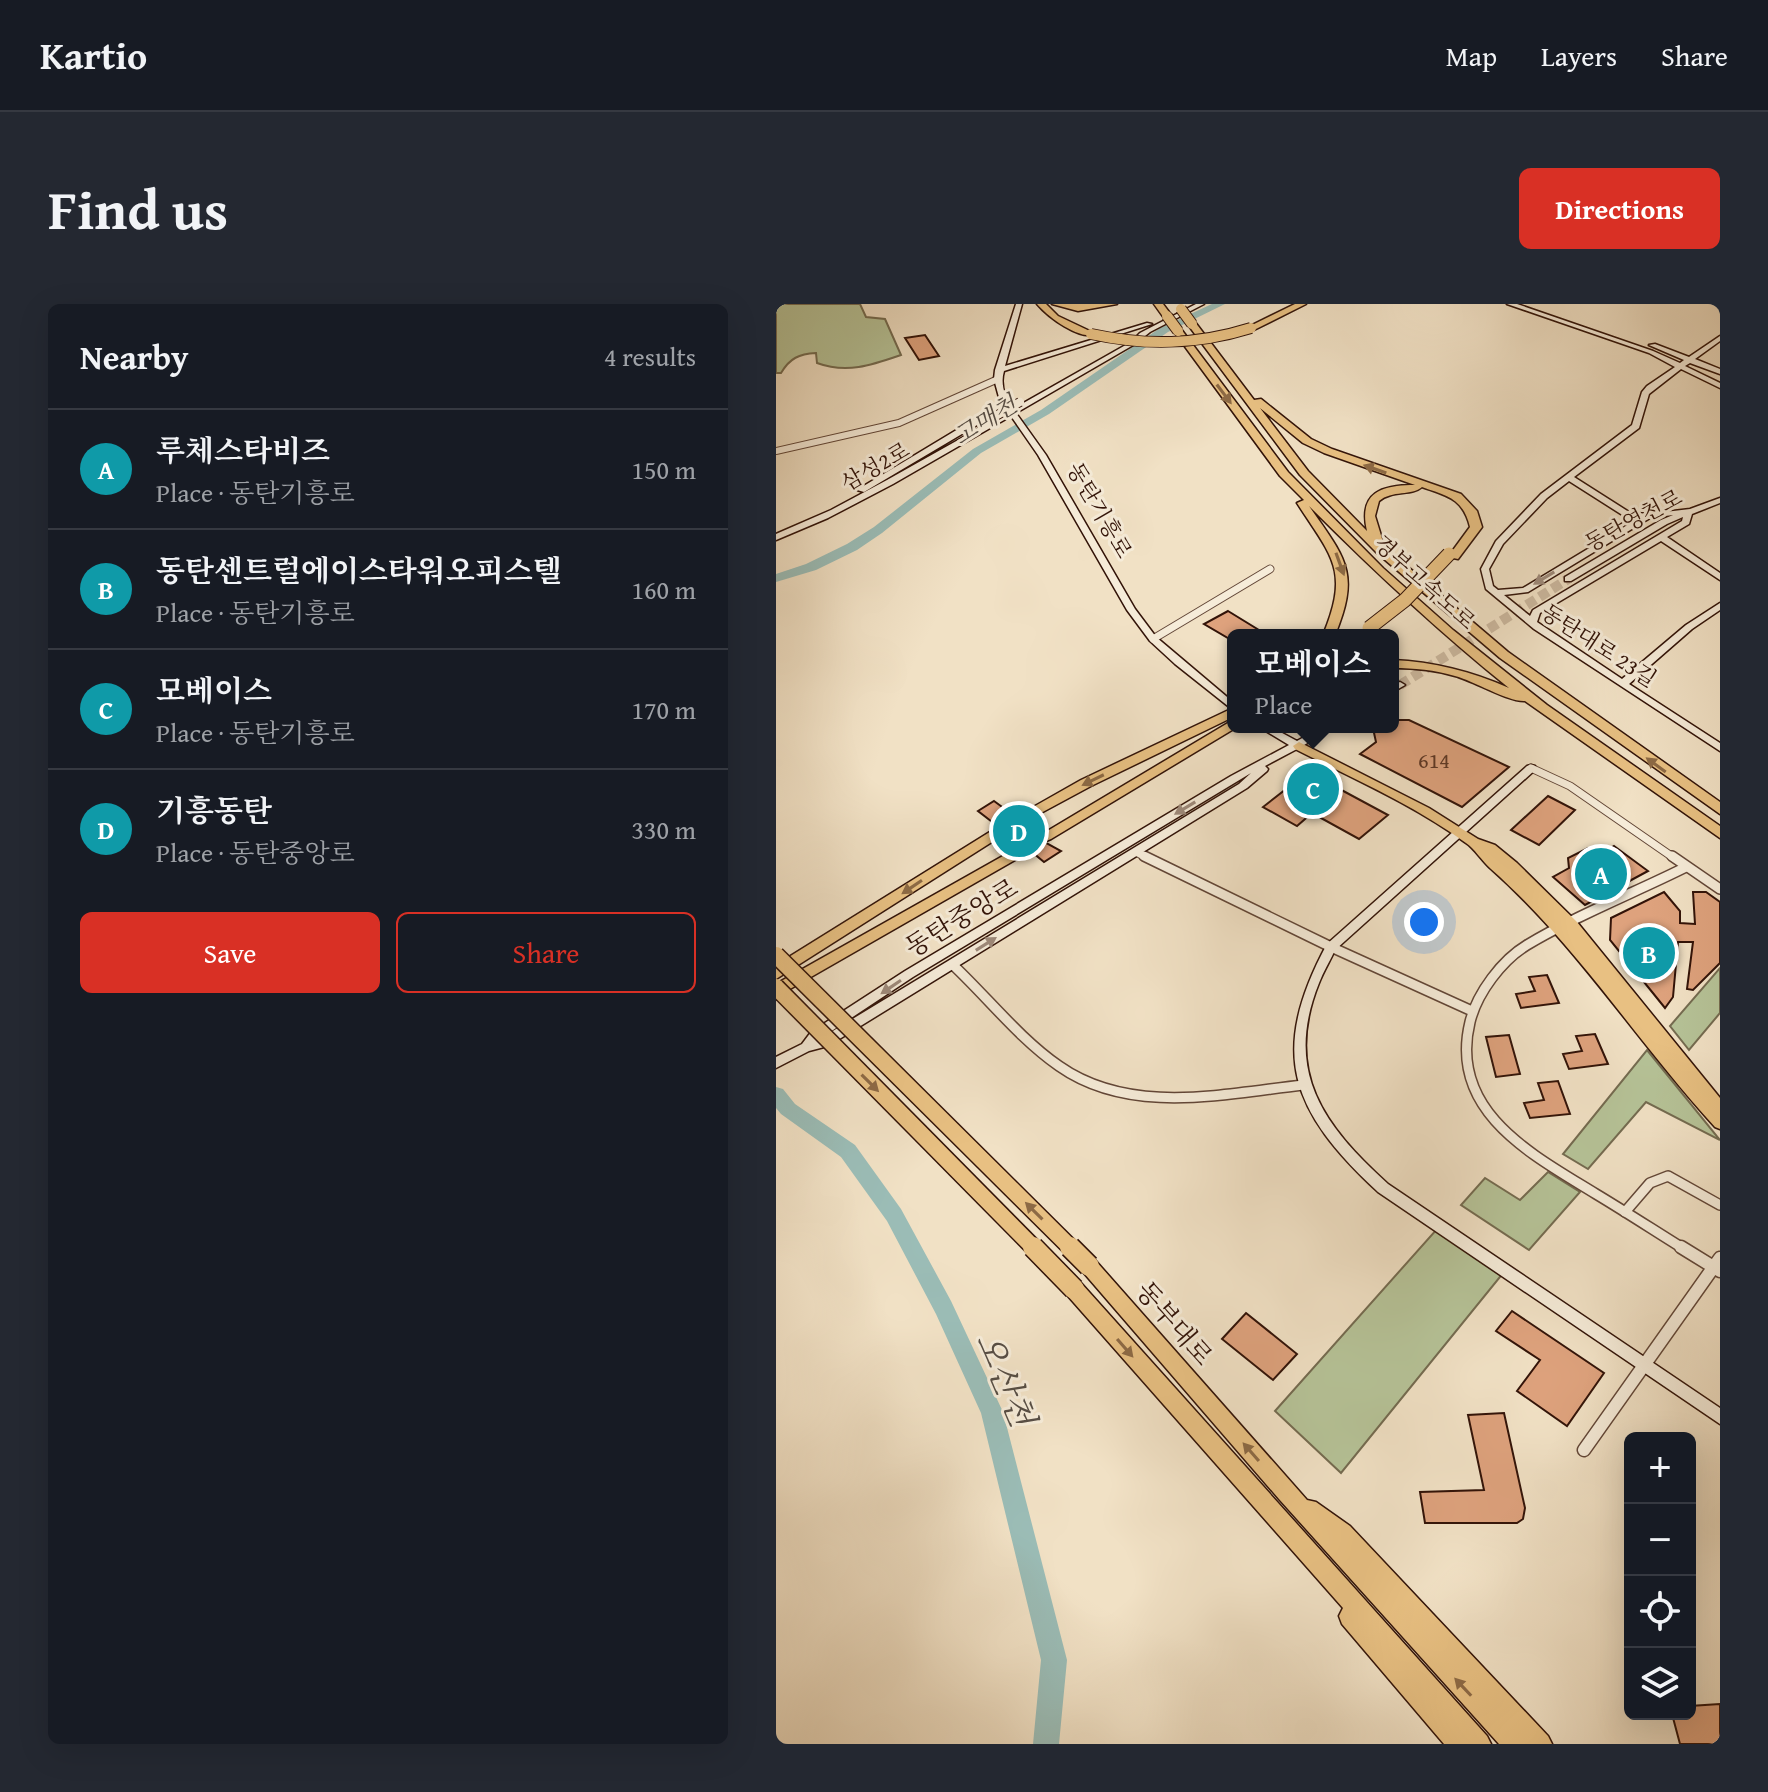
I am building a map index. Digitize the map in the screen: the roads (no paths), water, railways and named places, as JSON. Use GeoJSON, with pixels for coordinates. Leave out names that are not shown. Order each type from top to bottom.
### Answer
{"type":"FeatureCollection","features":[{"type":"Feature","properties":{"kind":"highway"},"geometry":{"type":"LineString","coordinates":[[1041,304],[1055,318],[1091,334],[1132,342],[1177,343],[1220,337],[1251,328],[1302,304]]}},
{"type":"Feature","properties":{"kind":"highway"},"geometry":{"type":"LineString","coordinates":[[1056,304],[1078,308],[1113,304]]}},
{"type":"Feature","properties":{"kind":"highway","name":"경부고속도로"},"geometry":{"type":"LineString","coordinates":[[1158,304],[1284,474],[1414,602],[1542,708],[1720,833]]}},
{"type":"Feature","properties":{"kind":"highway","name":"경부고속도로"},"geometry":{"type":"LineString","coordinates":[[1180,306],[1304,473],[1381,551],[1504,655],[1720,809]]}},
{"type":"Feature","properties":{"kind":"highway"},"geometry":{"type":"LineString","coordinates":[[1236,383],[1289,427],[1328,451],[1457,496],[1472,511],[1476,527],[1411,602],[1374,629]]}},
{"type":"Feature","properties":{"kind":"highway"},"geometry":{"type":"LineString","coordinates":[[1284,474],[1336,552],[1344,573],[1343,599],[1331,629]]}},
{"type":"Feature","properties":{"kind":"highway"},"geometry":{"type":"LineString","coordinates":[[1371,629],[1452,556],[1467,527],[1464,511],[1449,496],[1426,488],[1396,488],[1384,492],[1369,503],[1367,514],[1381,551]]}},
{"type":"Feature","properties":{"kind":"highway"},"geometry":{"type":"LineString","coordinates":[[1399,664],[1432,665],[1455,670],[1542,708]]}},
{"type":"Feature","properties":{"kind":"highway"},"geometry":{"type":"LineString","coordinates":[[1021,818],[1086,783],[1223,726]]}},
{"type":"Feature","properties":{"kind":"highway"},"geometry":{"type":"LineString","coordinates":[[1046,836],[1223,726]]}},
{"type":"Feature","properties":{"kind":"highway"},"geometry":{"type":"LineString","coordinates":[[776,973],[1001,830]]}},
{"type":"Feature","properties":{"kind":"highway"},"geometry":{"type":"LineString","coordinates":[[776,989],[1024,849]]}},
{"type":"Feature","properties":{"kind":"highway","name":"동부대로"},"geometry":{"type":"LineString","coordinates":[[776,955],[1089,1266],[1286,1492],[1515,1744]]}},
{"type":"Feature","properties":{"kind":"highway","name":"동부대로"},"geometry":{"type":"LineString","coordinates":[[776,989],[1074,1289],[1479,1744]]}},
{"type":"Feature","properties":{"kind":"highway"},"geometry":{"type":"LineString","coordinates":[[1231,1468],[1290,1547],[1459,1744]]}},
{"type":"Feature","properties":{"kind":"highway"},"geometry":{"type":"LineString","coordinates":[[1286,1492],[1343,1533],[1540,1744]]}},
{"type":"Feature","properties":{"kind":"main road"},"geometry":{"type":"LineString","coordinates":[[1299,746],[1474,842],[1482,854],[1567,927],[1720,1109]]}},
{"type":"Feature","properties":{"kind":"main road"},"geometry":{"type":"LineString","coordinates":[[1567,927],[1627,1013],[1720,1123]]}},
{"type":"Feature","properties":{"kind":"street"},"geometry":{"type":"LineString","coordinates":[[998,374],[1019,304]]}},
{"type":"Feature","properties":{"kind":"street"},"geometry":{"type":"LineString","coordinates":[[776,451],[899,423],[1028,361],[1170,317],[1201,304]]}},
{"type":"Feature","properties":{"kind":"street"},"geometry":{"type":"LineString","coordinates":[[1510,304],[1682,365],[1720,386]]}},
{"type":"Feature","properties":{"kind":"street"},"geometry":{"type":"LineString","coordinates":[[1532,304],[1692,358],[1720,372]]}},
{"type":"Feature","properties":{"kind":"street"},"geometry":{"type":"LineString","coordinates":[[1128,341],[1170,317]]}},
{"type":"Feature","properties":{"kind":"street"},"geometry":{"type":"LineString","coordinates":[[825,516],[1014,415],[1148,331]]}},
{"type":"Feature","properties":{"kind":"street"},"geometry":{"type":"LineString","coordinates":[[1117,333],[1129,333],[1128,341]]}},
{"type":"Feature","properties":{"kind":"street"},"geometry":{"type":"LineString","coordinates":[[1648,516],[1525,590],[1495,593],[1485,578],[1491,555],[1518,521],[1568,477],[1630,432],[1640,418],[1645,394],[1720,338]]}},
{"type":"Feature","properties":{"kind":"street","name":"삼성2로"},"geometry":{"type":"LineString","coordinates":[[776,537],[825,516],[1128,341]]}},
{"type":"Feature","properties":{"kind":"street"},"geometry":{"type":"LineString","coordinates":[[1003,357],[1014,362],[1028,361]]}},
{"type":"Feature","properties":{"kind":"street","name":"동탄기흥로"},"geometry":{"type":"LineString","coordinates":[[998,374],[1004,401],[1026,432],[1131,610],[1153,639],[1227,705]]}},
{"type":"Feature","properties":{"kind":"street"},"geometry":{"type":"LineString","coordinates":[[825,516],[881,477],[991,413],[1004,401]]}},
{"type":"Feature","properties":{"kind":"street"},"geometry":{"type":"LineString","coordinates":[[1532,623],[1536,612],[1686,522],[1689,511],[1648,516],[1627,514],[1568,477]]}},
{"type":"Feature","properties":{"kind":"street","name":"동탄영천로"},"geometry":{"type":"LineString","coordinates":[[1568,579],[1664,522],[1720,500]]}},
{"type":"Feature","properties":{"kind":"street"},"geometry":{"type":"LineString","coordinates":[[1627,514],[1632,526]]}},
{"type":"Feature","properties":{"kind":"street"},"geometry":{"type":"LineString","coordinates":[[1662,538],[1720,577]]}},
{"type":"Feature","properties":{"kind":"street"},"geometry":{"type":"LineString","coordinates":[[1153,639],[1270,569]]}},
{"type":"Feature","properties":{"kind":"street","name":"동탄대로 23길"},"geometry":{"type":"LineString","coordinates":[[1495,593],[1572,652],[1625,682],[1720,748]]}},
{"type":"Feature","properties":{"kind":"street"},"geometry":{"type":"LineString","coordinates":[[1625,682],[1689,627],[1720,606]]}},
{"type":"Feature","properties":{"kind":"street"},"geometry":{"type":"LineString","coordinates":[[1275,733],[1299,746],[1320,733]]}},
{"type":"Feature","properties":{"kind":"street","name":"동탄중앙로"},"geometry":{"type":"LineString","coordinates":[[820,1039],[909,974],[1208,794],[1299,746]]}},
{"type":"Feature","properties":{"kind":"street"},"geometry":{"type":"LineString","coordinates":[[776,1063],[953,965],[1243,786],[1278,757]]}},
{"type":"Feature","properties":{"kind":"street"},"geometry":{"type":"LineString","coordinates":[[1720,889],[1570,786],[1531,768],[1331,947],[1312,979],[1301,1013],[1299,1047],[1303,1085],[1326,1129],[1348,1156],[1383,1188],[1720,1417]]}},
{"type":"Feature","properties":{"kind":"street"},"geometry":{"type":"LineString","coordinates":[[1136,852],[1331,947],[1472,1011]]}},
{"type":"Feature","properties":{"kind":"street"},"geometry":{"type":"LineString","coordinates":[[1584,1450],[1718,1266],[1533,1155],[1503,1131],[1484,1107],[1468,1071],[1467,1037],[1472,1011],[1509,960],[1525,946],[1686,867]]}},
{"type":"Feature","properties":{"kind":"street"},"geometry":{"type":"LineString","coordinates":[[953,965],[1021,1033],[1062,1068],[1104,1088],[1142,1097],[1178,1097],[1303,1085]]}},
{"type":"Feature","properties":{"kind":"street"},"geometry":{"type":"LineString","coordinates":[[1625,1212],[1649,1181],[1659,1175],[1672,1176],[1720,1205]]}},
{"type":"Feature","properties":{"kind":"waterway","name":"고매천"},"geometry":{"type":"LineString","coordinates":[[776,578],[811,567],[852,547],[977,451],[1045,412],[1164,330],[1220,304]]}},
{"type":"Feature","properties":{"kind":"waterway","name":"오산천"},"geometry":{"type":"LineString","coordinates":[[776,1094],[788,1109],[848,1151],[894,1215],[944,1308],[992,1412],[1054,1660],[1046,1744]]}},
{"type":"Feature","properties":{"kind":"tunnel"},"geometry":{"type":"LineString","coordinates":[[1400,685],[1568,579]]}},
{"type":"Feature","properties":{"kind":"tunnel"},"geometry":{"type":"LineString","coordinates":[[1001,830],[1021,818]]}},
{"type":"Feature","properties":{"kind":"tunnel"},"geometry":{"type":"LineString","coordinates":[[1024,849],[1046,836]]}},
{"type":"Feature","properties":{"kind":"place","name":"모베이스"},"geometry":{"type":"Point","coordinates":[1313,789]}},
{"type":"Feature","properties":{"kind":"place","name":"기흥동탄"},"geometry":{"type":"Point","coordinates":[1019,831]}},
{"type":"Feature","properties":{"kind":"place","name":"루체스타비즈"},"geometry":{"type":"Point","coordinates":[1601,874]}},
{"type":"Feature","properties":{"kind":"place","name":"동탄센트럴에이스타워오피스텔"},"geometry":{"type":"Point","coordinates":[1649,953]}}]}
